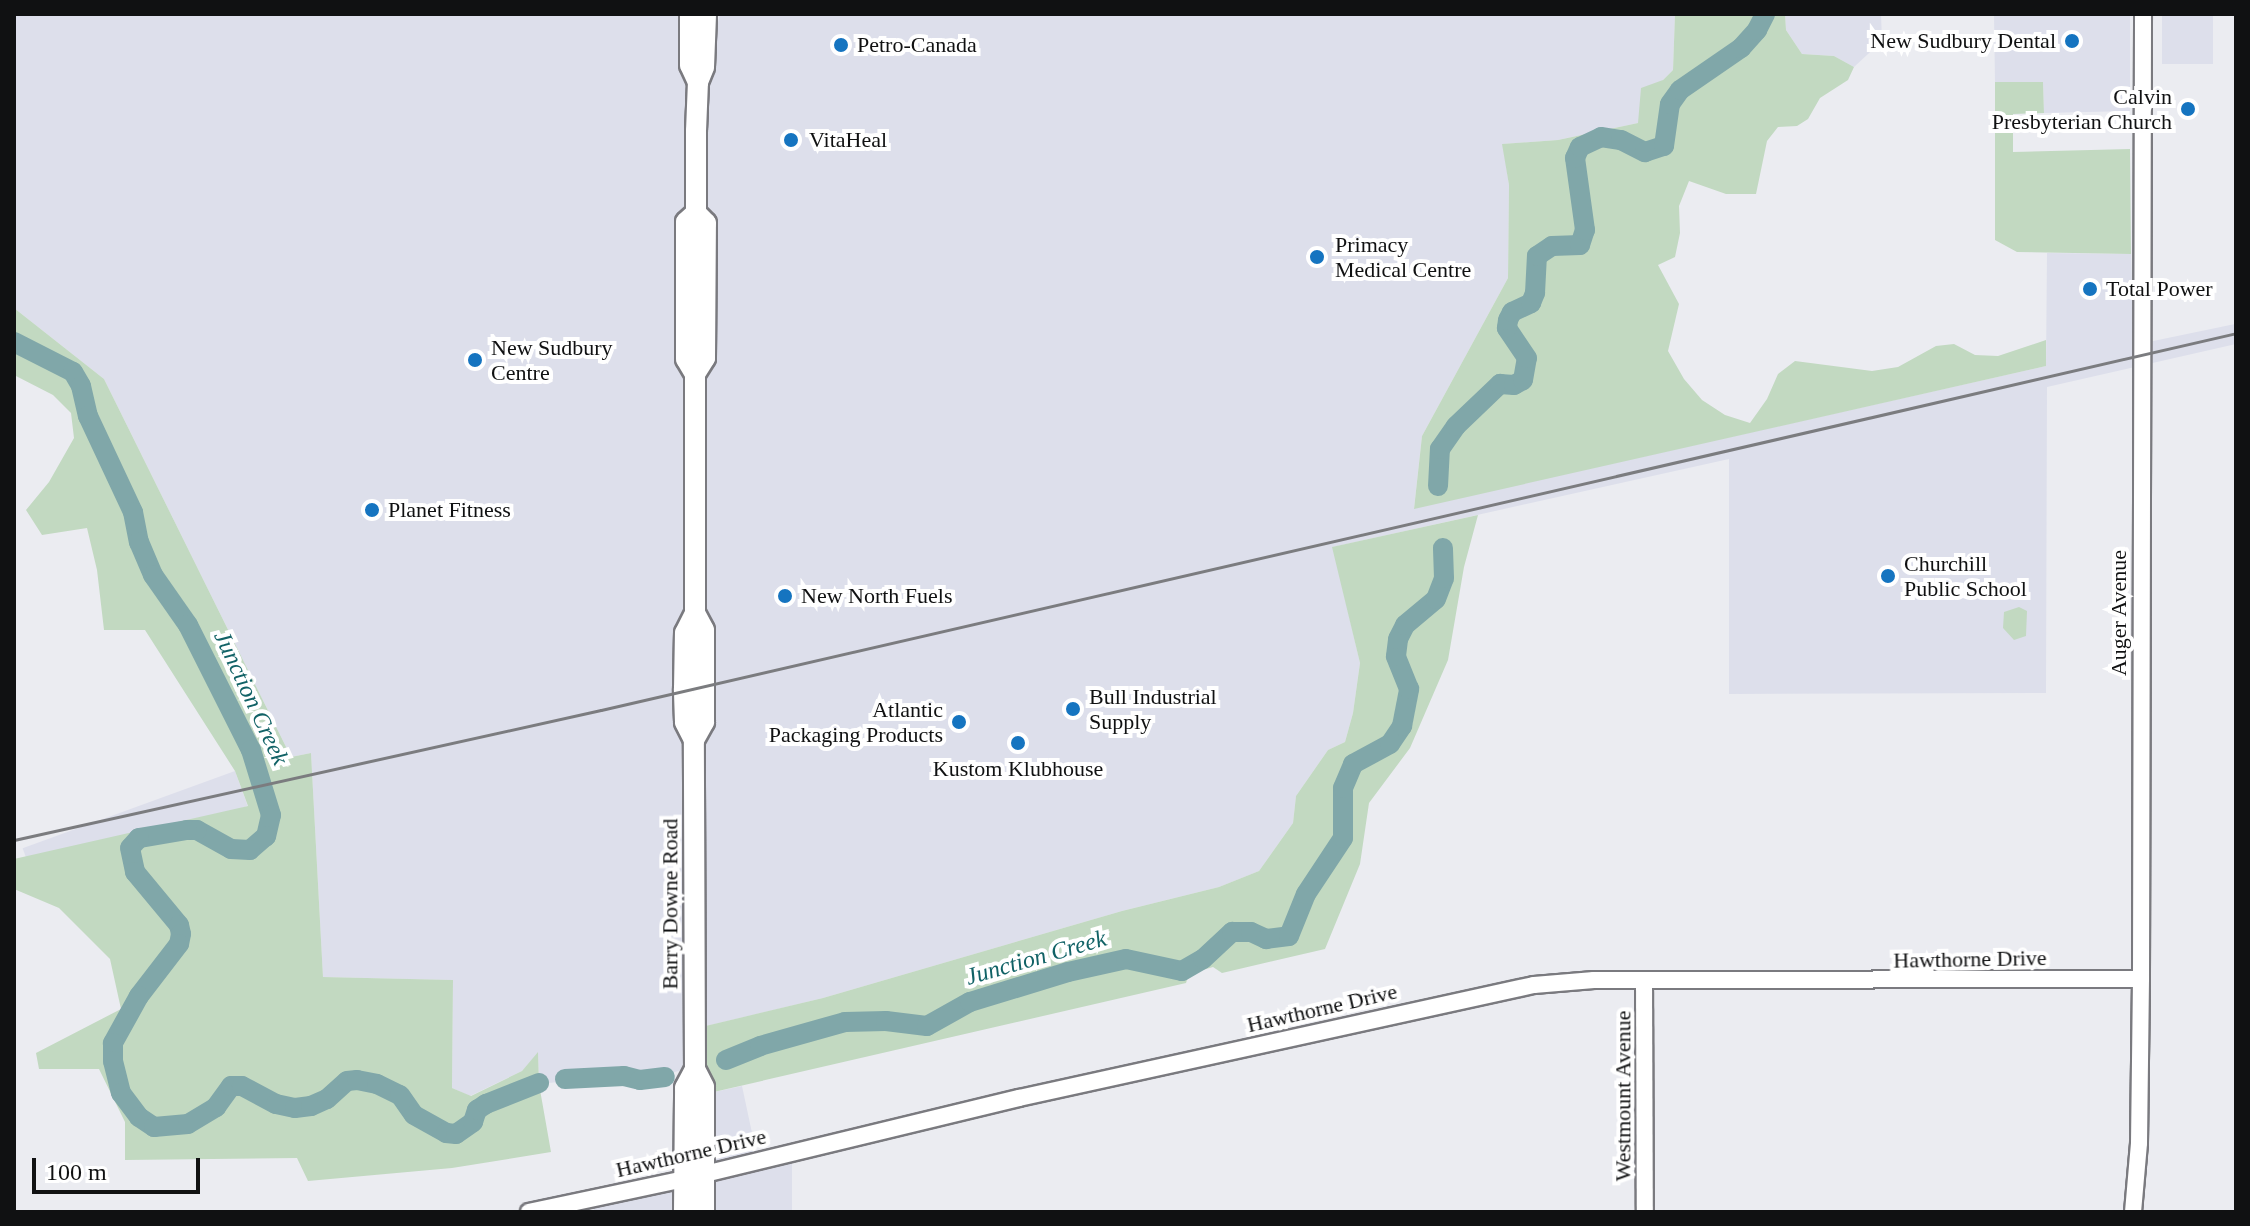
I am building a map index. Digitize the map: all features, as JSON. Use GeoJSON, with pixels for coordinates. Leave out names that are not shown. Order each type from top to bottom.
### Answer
{"type":"FeatureCollection","features":[{"type":"Feature","properties":{"kind":"main road","name":"Barry Downe Road"},"geometry":{"type":"LineString","coordinates":[[690,14],[690,65],[698,82]]}},
{"type":"Feature","properties":{"kind":"main road","name":"Barry Downe Road"},"geometry":{"type":"LineString","coordinates":[[704,1212],[694,1176],[685,1088],[695,1069],[694,740],[685,722],[684,689],[685,633],[695,613],[695,374],[686,359],[686,222],[696,213],[698,82],[704,58],[706,14]]}},
{"type":"Feature","properties":{"kind":"main road"},"geometry":{"type":"LineString","coordinates":[[704,58],[717,14]]}},
{"type":"Feature","properties":{"kind":"main road","name":"Barry Downe Road"},"geometry":{"type":"LineString","coordinates":[[684,1212],[694,1176]]}},
{"type":"Feature","properties":{"kind":"street","name":"Auger Avenue"},"geometry":{"type":"LineString","coordinates":[[2133,1212],[2139,1143],[2141,979],[2143,14]]}},
{"type":"Feature","properties":{"kind":"street","name":"Hawthorne Drive"},"geometry":{"type":"LineString","coordinates":[[529,1212],[1513,988],[1581,981],[2141,979]]}},
{"type":"Feature","properties":{"kind":"street","name":"Westmount Avenue"},"geometry":{"type":"LineString","coordinates":[[1644,981],[1645,1212]]}},
{"type":"Feature","properties":{"kind":"shaded area"},"geometry":{"type":"Polygon","coordinates":[[[14,14],[680,14],[705,76],[720,14],[1675,14],[1673,70],[1663,80],[1638,123],[1558,140],[1503,144],[1509,185],[1508,278],[1422,436],[1414,508],[2046,366],[2047,253],[2131,254],[2134,345],[2235,324],[2236,258],[2236,344],[2047,387],[2046,693],[1729,694],[1729,459],[1333,547],[1360,663],[1353,713],[1345,742],[1328,750],[1296,796],[1293,823],[1259,871],[1219,887],[1122,911],[823,998],[694,1029],[694,1067],[640,1081],[607,1077],[539,1084],[538,1053],[522,1071],[470,1096],[452,1088],[453,980],[323,977],[311,753],[291,757],[104,379],[14,308],[14,14]]]}},
{"type":"Feature","properties":{"kind":"shaded area"},"geometry":{"type":"Polygon","coordinates":[[[1785,14],[1881,14],[1882,41],[1854,67],[1834,56],[1802,54],[1786,30],[1785,14]]]}},
{"type":"Feature","properties":{"kind":"shaded area"},"geometry":{"type":"Polygon","coordinates":[[[1994,14],[2130,14],[2130,111],[2044,113],[2043,82],[1995,82],[1994,14]]]}},
{"type":"Feature","properties":{"kind":"shaded area"},"geometry":{"type":"Polygon","coordinates":[[[2162,14],[2213,14],[2213,64],[2162,64],[2162,14]]]}},
{"type":"Feature","properties":{"kind":"shaded area"},"geometry":{"type":"Polygon","coordinates":[[[235,771],[248,806],[35,883],[23,848],[235,771]]]}},
{"type":"Feature","properties":{"kind":"shaded area"},"geometry":{"type":"Polygon","coordinates":[[[742,1086],[758,1161],[792,1153],[792,1212],[705,1212],[705,1094],[742,1086]]]}},
{"type":"Feature","properties":{"kind":"shaded area"},"geometry":{"type":"Polygon","coordinates":[[[684,1180],[683,1212],[594,1212],[594,1199],[684,1180]]]}},
{"type":"Feature","properties":{"kind":"green space"},"geometry":{"type":"Polygon","coordinates":[[[1675,14],[1785,14],[1786,30],[1802,54],[1834,56],[1854,67],[1848,80],[1820,98],[1808,119],[1797,126],[1778,127],[1767,141],[1756,194],[1726,194],[1689,181],[1679,206],[1680,233],[1675,257],[1658,265],[1679,304],[1668,351],[1684,379],[1702,400],[1725,415],[1750,423],[1767,399],[1778,374],[1795,361],[1872,371],[1898,367],[1936,346],[1954,344],[1975,355],[1998,356],[2046,340],[2046,366],[1414,509],[1422,436],[1508,278],[1509,185],[1502,144],[1558,140],[1638,123],[1641,88],[1663,80],[1673,70],[1675,14]]]}},
{"type":"Feature","properties":{"kind":"green space"},"geometry":{"type":"Polygon","coordinates":[[[1995,82],[2043,82],[2044,113],[2013,114],[2013,152],[2130,149],[2131,254],[2017,252],[1995,240],[1995,82]]]}},
{"type":"Feature","properties":{"kind":"green space"},"geometry":{"type":"Polygon","coordinates":[[[14,308],[104,379],[291,757],[311,753],[323,977],[453,980],[452,1088],[471,1096],[522,1071],[538,1052],[539,1084],[551,1152],[452,1168],[308,1181],[297,1158],[125,1160],[125,1122],[99,1069],[39,1069],[36,1053],[121,1009],[110,959],[59,908],[14,889],[14,859],[248,806],[235,771],[145,630],[104,630],[97,570],[87,528],[42,535],[26,510],[49,482],[74,438],[71,413],[53,395],[14,375],[14,308]]]}},
{"type":"Feature","properties":{"kind":"green space"},"geometry":{"type":"Polygon","coordinates":[[[1478,515],[1464,567],[1448,660],[1410,748],[1369,803],[1360,864],[1325,949],[1222,973],[1213,967],[1189,974],[1186,983],[705,1094],[693,1029],[823,998],[1122,911],[1219,887],[1259,871],[1293,823],[1296,796],[1328,750],[1345,742],[1353,713],[1360,663],[1332,547],[1478,515]]]}},
{"type":"Feature","properties":{"kind":"green space"},"geometry":{"type":"Polygon","coordinates":[[[2019,607],[2027,611],[2026,636],[2014,640],[2003,628],[2004,612],[2019,607]]]}},
{"type":"Feature","properties":{"kind":"waterway","name":"Junction Creek"},"geometry":{"type":"LineString","coordinates":[[1438,486],[1440,449],[1456,426],[1500,384],[1514,385],[1523,380],[1527,358],[1507,328],[1512,312],[1531,303],[1535,293],[1537,256],[1552,246],[1580,245],[1585,230],[1575,158],[1580,147],[1601,137],[1621,140],[1645,152],[1664,146],[1670,104],[1680,90],[1741,48],[1757,30],[1765,14]]}},
{"type":"Feature","properties":{"kind":"waterway","name":"Junction Creek"},"geometry":{"type":"LineString","coordinates":[[14,342],[73,372],[81,386],[88,416],[133,512],[139,542],[153,575],[188,625],[251,750],[271,815],[266,836],[250,850],[231,849],[197,830],[139,838],[130,848],[135,872],[179,925],[181,934],[179,944],[139,996],[113,1043],[113,1061],[121,1093],[139,1117],[154,1127],[188,1124],[216,1107],[231,1086],[242,1086],[276,1104],[295,1108],[311,1106],[327,1099],[347,1081],[357,1080],[377,1084],[400,1095],[414,1115],[446,1133],[456,1134],[473,1122],[477,1110],[486,1104],[539,1083]]}},
{"type":"Feature","properties":{"kind":"waterway","name":"Junction Creek"},"geometry":{"type":"LineString","coordinates":[[726,1060],[760,1046],[845,1022],[886,1021],[927,1026],[970,1002],[1068,972],[1126,959],[1182,971],[1203,959],[1232,932],[1251,932],[1266,939],[1289,936],[1306,894],[1343,838],[1343,788],[1353,764],[1390,744],[1402,726],[1409,689],[1396,656],[1398,639],[1405,625],[1436,599],[1444,578],[1443,548]]}},
{"type":"Feature","properties":{"kind":"waterway","name":"Junction Creek"},"geometry":{"type":"LineString","coordinates":[[565,1079],[624,1076],[640,1080],[665,1077]]}},
{"type":"Feature","properties":{"kind":"railway"},"geometry":{"type":"LineString","coordinates":[[14,840],[601,710],[2236,333]]}},
{"type":"Feature","properties":{"kind":"place","name":"New Sudbury Dental"},"geometry":{"type":"Point","coordinates":[2072,41]}},
{"type":"Feature","properties":{"kind":"place","name":"Petro-Canada"},"geometry":{"type":"Point","coordinates":[841,45]}},
{"type":"Feature","properties":{"kind":"place","name":"Calvin Presbyterian Church"},"geometry":{"type":"Point","coordinates":[2188,109]}},
{"type":"Feature","properties":{"kind":"place","name":"VitaHeal"},"geometry":{"type":"Point","coordinates":[791,140]}},
{"type":"Feature","properties":{"kind":"place","name":"Primacy Medical Centre"},"geometry":{"type":"Point","coordinates":[1317,257]}},
{"type":"Feature","properties":{"kind":"place","name":"Total Power"},"geometry":{"type":"Point","coordinates":[2090,289]}},
{"type":"Feature","properties":{"kind":"place","name":"New Sudbury Centre"},"geometry":{"type":"Point","coordinates":[475,360]}},
{"type":"Feature","properties":{"kind":"place","name":"Planet Fitness"},"geometry":{"type":"Point","coordinates":[372,510]}},
{"type":"Feature","properties":{"kind":"place","name":"Churchill Public School"},"geometry":{"type":"Point","coordinates":[1888,576]}},
{"type":"Feature","properties":{"kind":"place","name":"New North Fuels"},"geometry":{"type":"Point","coordinates":[785,596]}},
{"type":"Feature","properties":{"kind":"place","name":"Bull Industrial Supply"},"geometry":{"type":"Point","coordinates":[1073,709]}},
{"type":"Feature","properties":{"kind":"place","name":"Atlantic Packaging Products"},"geometry":{"type":"Point","coordinates":[959,722]}},
{"type":"Feature","properties":{"kind":"place","name":"Kustom Klubhouse"},"geometry":{"type":"Point","coordinates":[1018,743]}}]}
